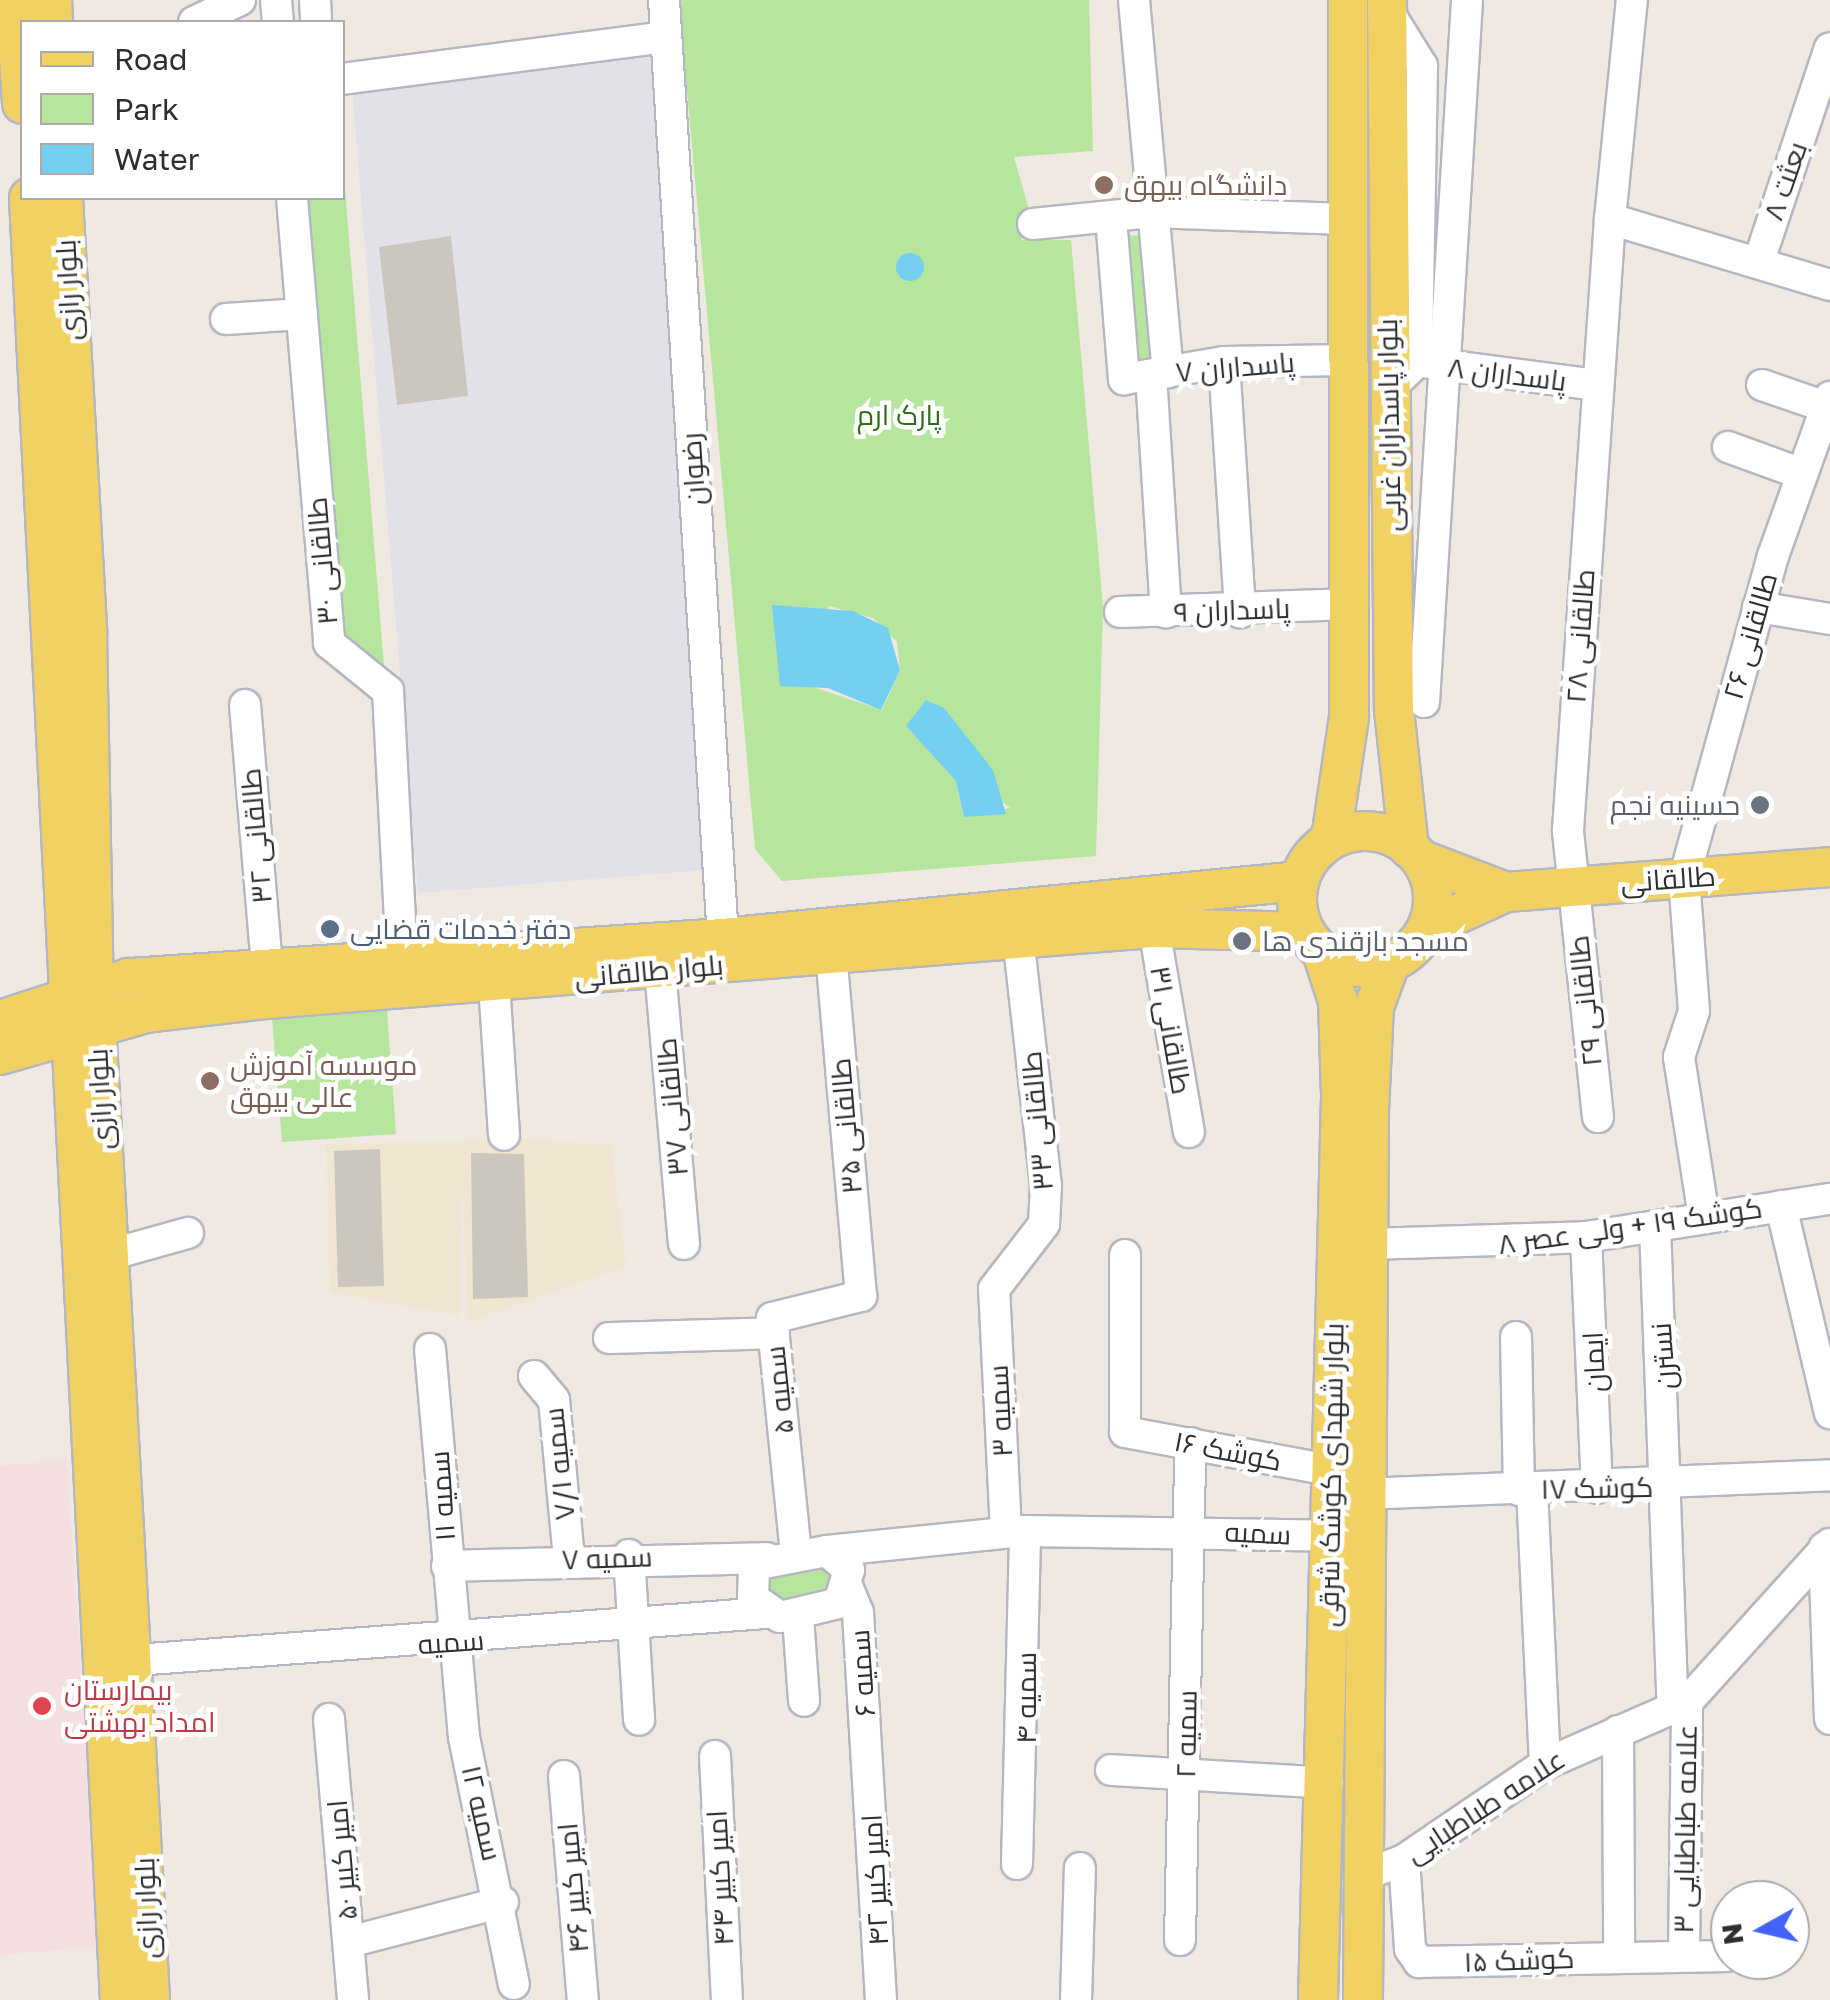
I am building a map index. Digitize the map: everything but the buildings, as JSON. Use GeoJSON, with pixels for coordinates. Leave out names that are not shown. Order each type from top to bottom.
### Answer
{"type":"FeatureCollection","features":[{"type":"Feature","properties":{"kind":"main road"},"geometry":{"type":"LineString","coordinates":[[15,0],[20,74]]}},
{"type":"Feature","properties":{"kind":"main road","name":"بلوار پاسداران غربی"},"geometry":{"type":"LineString","coordinates":[[1331,839],[1349,717],[1344,604],[1348,0]]}},
{"type":"Feature","properties":{"kind":"main road","name":"بلوار پاسداران غربی"},"geometry":{"type":"LineString","coordinates":[[1386,4],[1394,710],[1415,854]]}},
{"type":"Feature","properties":{"kind":"main road","name":"بلوار رازی"},"geometry":{"type":"LineString","coordinates":[[30,200],[64,473]]}},
{"type":"Feature","properties":{"kind":"main road","name":"بلوار رازی"},"geometry":{"type":"LineString","coordinates":[[62,200],[64,473],[81,1011],[104,1405],[107,1661],[120,2000]]}},
{"type":"Feature","properties":{"kind":"main road"},"geometry":{"type":"LineString","coordinates":[[1370,830],[1415,854],[1506,892],[1427,928],[1390,963],[1362,968],[1314,942],[1299,880],[1331,839],[1370,830]]}},
{"type":"Feature","properties":{"kind":"main road"},"geometry":{"type":"LineString","coordinates":[[1415,854],[1432,886],[1427,928]]}},
{"type":"Feature","properties":{"kind":"main road","name":"طالقانی"},"geometry":{"type":"LineString","coordinates":[[1506,892],[1830,867]]}},
{"type":"Feature","properties":{"kind":"main road","name":"بلوار طالقانی"},"geometry":{"type":"LineString","coordinates":[[0,1055],[81,1011],[267,967],[724,938],[1299,880]]}},
{"type":"Feature","properties":{"kind":"main road","name":"بلوار طالقانی"},"geometry":{"type":"LineString","coordinates":[[0,1020],[81,1011],[494,984],[1154,928],[1314,942]]}},
{"type":"Feature","properties":{"kind":"main road","name":"بلوار شهدای کوشک شرقی"},"geometry":{"type":"LineString","coordinates":[[1314,942],[1338,1001],[1349,1356],[1364,1494],[1362,2000]]}},
{"type":"Feature","properties":{"kind":"main road","name":"بلوار شهدای کوشک شرقی"},"geometry":{"type":"LineString","coordinates":[[1318,2000],[1328,1783],[1330,1470],[1369,1244],[1374,1007],[1390,963]]}},
{"type":"Feature","properties":{"kind":"main road","name":"بلوار رازی"},"geometry":{"type":"LineString","coordinates":[[81,1011],[110,1255],[104,1405]]}},
{"type":"Feature","properties":{"kind":"main road","name":"بلوار رازی"},"geometry":{"type":"LineString","coordinates":[[107,1661],[150,2000]]}},
{"type":"Feature","properties":{"kind":"street"},"geometry":{"type":"LineString","coordinates":[[198,20],[240,0]]}},
{"type":"Feature","properties":{"kind":"street","name":"رضوان"},"geometry":{"type":"LineString","coordinates":[[664,0],[724,938]]}},
{"type":"Feature","properties":{"kind":"street"},"geometry":{"type":"LineString","coordinates":[[1134,0],[1151,212],[1148,375],[1166,613]]}},
{"type":"Feature","properties":{"kind":"street"},"geometry":{"type":"LineString","coordinates":[[1430,364],[1467,0]]}},
{"type":"Feature","properties":{"kind":"street"},"geometry":{"type":"LineString","coordinates":[[1597,385],[1632,0]]}},
{"type":"Feature","properties":{"kind":"street"},"geometry":{"type":"LineString","coordinates":[[1386,4],[1422,66],[1430,364],[1424,702]]}},
{"type":"Feature","properties":{"kind":"street"},"geometry":{"type":"LineString","coordinates":[[345,79],[665,37]]}},
{"type":"Feature","properties":{"kind":"street","name":"بعثت ۸"},"geometry":{"type":"LineString","coordinates":[[1760,258],[1830,48]]}},
{"type":"Feature","properties":{"kind":"street","name":"طالقانی ۳۰"},"geometry":{"type":"LineString","coordinates":[[292,200],[329,643],[388,692],[402,957]]}},
{"type":"Feature","properties":{"kind":"street"},"geometry":{"type":"LineString","coordinates":[[1033,224],[1151,212],[1345,219]]}},
{"type":"Feature","properties":{"kind":"street"},"geometry":{"type":"LineString","coordinates":[[1111,218],[1148,375]]}},
{"type":"Feature","properties":{"kind":"street"},"geometry":{"type":"LineString","coordinates":[[1610,220],[1760,258],[1830,285]]}},
{"type":"Feature","properties":{"kind":"street"},"geometry":{"type":"LineString","coordinates":[[226,319],[302,314]]}},
{"type":"Feature","properties":{"kind":"street","name":"پاسداران ۷"},"geometry":{"type":"LineString","coordinates":[[1148,375],[1224,362],[1346,360]]}},
{"type":"Feature","properties":{"kind":"street"},"geometry":{"type":"LineString","coordinates":[[1224,362],[1240,612]]}},
{"type":"Feature","properties":{"kind":"street"},"geometry":{"type":"LineString","coordinates":[[1388,390],[1430,364]]}},
{"type":"Feature","properties":{"kind":"street","name":"پاسداران ۸"},"geometry":{"type":"LineString","coordinates":[[1430,364],[1597,385]]}},
{"type":"Feature","properties":{"kind":"street","name":"طالقانی ۲۸"},"geometry":{"type":"LineString","coordinates":[[1572,886],[1568,830],[1597,385]]}},
{"type":"Feature","properties":{"kind":"street"},"geometry":{"type":"LineString","coordinates":[[1762,386],[1828,402]]}},
{"type":"Feature","properties":{"kind":"street","name":"طالقانی ۲۶"},"geometry":{"type":"LineString","coordinates":[[1704,1218],[1679,1056],[1694,1011],[1684,879],[1758,607],[1828,402]]}},
{"type":"Feature","properties":{"kind":"street"},"geometry":{"type":"LineString","coordinates":[[1728,447],[1802,474]]}},
{"type":"Feature","properties":{"kind":"street","name":"پاسداران ۹"},"geometry":{"type":"LineString","coordinates":[[1120,612],[1240,612],[1344,604]]}},
{"type":"Feature","properties":{"kind":"street"},"geometry":{"type":"LineString","coordinates":[[1758,607],[1830,619]]}},
{"type":"Feature","properties":{"kind":"street","name":"طالقانی ۳۲"},"geometry":{"type":"LineString","coordinates":[[245,705],[267,967]]}},
{"type":"Feature","properties":{"kind":"street","name":"طالقانی ۲۹"},"geometry":{"type":"LineString","coordinates":[[1572,886],[1598,1117]]}},
{"type":"Feature","properties":{"kind":"street","name":"طالقانی ۳۱"},"geometry":{"type":"LineString","coordinates":[[1154,928],[1188,1132]]}},
{"type":"Feature","properties":{"kind":"street","name":"طالقانی ۳۳"},"geometry":{"type":"LineString","coordinates":[[994,1289],[1044,1224],[1018,938]]}},
{"type":"Feature","properties":{"kind":"street","name":"طالقانی ۳۵"},"geometry":{"type":"LineString","coordinates":[[832,956],[861,1296]]}},
{"type":"Feature","properties":{"kind":"street","name":"طالقانی ۳۷"},"geometry":{"type":"LineString","coordinates":[[660,970],[684,1244]]}},
{"type":"Feature","properties":{"kind":"street"},"geometry":{"type":"LineString","coordinates":[[494,984],[504,1135]]}},
{"type":"Feature","properties":{"kind":"street","name":"کوشک ۱۹ + ولی عصر ۸"},"geometry":{"type":"LineString","coordinates":[[1369,1244],[1586,1237],[1830,1198]]}},
{"type":"Feature","properties":{"kind":"street"},"geometry":{"type":"LineString","coordinates":[[1781,1206],[1830,1413]]}},
{"type":"Feature","properties":{"kind":"street","name":"نسترن"},"geometry":{"type":"LineString","coordinates":[[1655,1226],[1680,1705]]}},
{"type":"Feature","properties":{"kind":"street"},"geometry":{"type":"LineString","coordinates":[[110,1255],[188,1233]]}},
{"type":"Feature","properties":{"kind":"street","name":"ایمان"},"geometry":{"type":"LineString","coordinates":[[1586,1237],[1597,1488]]}},
{"type":"Feature","properties":{"kind":"street","name":"کوشک ۱۶"},"geometry":{"type":"LineString","coordinates":[[1125,1255],[1125,1432],[1330,1470]]}},
{"type":"Feature","properties":{"kind":"street","name":"سمیه ۳"},"geometry":{"type":"LineString","coordinates":[[994,1289],[1016,1532]]}},
{"type":"Feature","properties":{"kind":"street","name":"سمیه ۵"},"geometry":{"type":"LineString","coordinates":[[781,1556],[772,1318],[861,1296]]}},
{"type":"Feature","properties":{"kind":"street"},"geometry":{"type":"LineString","coordinates":[[608,1338],[774,1332]]}},
{"type":"Feature","properties":{"kind":"street"},"geometry":{"type":"LineString","coordinates":[[1516,1337],[1545,1764]]}},
{"type":"Feature","properties":{"kind":"street","name":"سمیه ۱۱"},"geometry":{"type":"LineString","coordinates":[[430,1349],[457,1642]]}},
{"type":"Feature","properties":{"kind":"street","name":"سمیه ۷/۱"},"geometry":{"type":"LineString","coordinates":[[534,1376],[554,1400],[569,1559]]}},
{"type":"Feature","properties":{"kind":"street","name":"سمیه ۲"},"geometry":{"type":"LineString","coordinates":[[1180,1940],[1190,1443]]}},
{"type":"Feature","properties":{"kind":"street","name":"کوشک ۱۷"},"geometry":{"type":"LineString","coordinates":[[1364,1494],[1671,1486],[1830,1475]]}},
{"type":"Feature","properties":{"kind":"street","name":"سمیه"},"geometry":{"type":"LineString","coordinates":[[827,1551],[1016,1532],[1188,1529],[1330,1536]]}},
{"type":"Feature","properties":{"kind":"street","name":"سمیه ۴"},"geometry":{"type":"LineString","coordinates":[[1016,1532],[1017,1864]]}},
{"type":"Feature","properties":{"kind":"street"},"geometry":{"type":"LineString","coordinates":[[1827,1546],[1830,1718]]}},
{"type":"Feature","properties":{"kind":"street","name":"علامه طباطبایی"},"geometry":{"type":"LineString","coordinates":[[1362,1876],[1404,1860],[1545,1764],[1680,1705],[1827,1546]]}},
{"type":"Feature","properties":{"kind":"street"},"geometry":{"type":"LineString","coordinates":[[827,1551],[849,1570],[848,1588],[839,1603],[798,1618],[765,1612],[751,1580],[781,1556],[827,1551]]}},
{"type":"Feature","properties":{"kind":"street"},"geometry":{"type":"LineString","coordinates":[[629,1555],[639,1720]]}},
{"type":"Feature","properties":{"kind":"street","name":"سمیه ۷"},"geometry":{"type":"LineString","coordinates":[[447,1566],[629,1555],[781,1556]]}},
{"type":"Feature","properties":{"kind":"street","name":"سمیه ۶"},"geometry":{"type":"LineString","coordinates":[[848,1588],[858,1614],[868,1760]]}},
{"type":"Feature","properties":{"kind":"street","name":"سمیه"},"geometry":{"type":"LineString","coordinates":[[107,1661],[631,1630],[765,1612]]}},
{"type":"Feature","properties":{"kind":"street"},"geometry":{"type":"LineString","coordinates":[[798,1618],[804,1700]]}},
{"type":"Feature","properties":{"kind":"street","name":"سمیه ۱۲"},"geometry":{"type":"LineString","coordinates":[[457,1642],[464,1737],[503,1902],[514,1984]]}},
{"type":"Feature","properties":{"kind":"street","name":"علامه طباطبایی ۳"},"geometry":{"type":"LineString","coordinates":[[1680,1705],[1684,1956]]}},
{"type":"Feature","properties":{"kind":"street","name":"امیر کبیر ۵۰"},"geometry":{"type":"LineString","coordinates":[[329,1719],[353,2000]]}},
{"type":"Feature","properties":{"kind":"street"},"geometry":{"type":"LineString","coordinates":[[1618,1731],[1618,1957]]}},
{"type":"Feature","properties":{"kind":"street","name":"امیر کبیر ۴۴"},"geometry":{"type":"LineString","coordinates":[[715,1756],[726,2000]]}},
{"type":"Feature","properties":{"kind":"street","name":"امیر کبیر ۴۲"},"geometry":{"type":"LineString","coordinates":[[868,1760],[881,2000]]}},
{"type":"Feature","properties":{"kind":"street"},"geometry":{"type":"LineString","coordinates":[[1110,1770],[1328,1783]]}},
{"type":"Feature","properties":{"kind":"street","name":"امیر کبیر ۴۶"},"geometry":{"type":"LineString","coordinates":[[564,1776],[583,2000]]}},
{"type":"Feature","properties":{"kind":"street","name":"کوشک ۱۵"},"geometry":{"type":"LineString","coordinates":[[1404,1860],[1410,1949],[1419,1962],[1710,1956]]}},
{"type":"Feature","properties":{"kind":"street"},"geometry":{"type":"LineString","coordinates":[[1076,2000],[1080,1868]]}},
{"type":"Feature","properties":{"kind":"street"},"geometry":{"type":"LineString","coordinates":[[349,1942],[503,1902]]}},
{"type":"Feature","properties":{"kind":"shaded area"},"geometry":{"type":"Polygon","coordinates":[[[651,52],[718,869],[418,893],[351,76],[651,52]]]}},
{"type":"Feature","properties":{"kind":"shaded area"},"geometry":{"type":"Polygon","coordinates":[[[530,1139],[611,1145],[626,1268],[468,1321],[462,1173],[460,1316],[330,1292],[326,1144],[530,1139]]]}},
{"type":"Feature","properties":{"kind":"shaded area","name":"بیمارستان امداد بهشتی"},"geometry":{"type":"Polygon","coordinates":[[[66,1459],[101,1946],[0,1955],[0,1466],[66,1459]]]}},
{"type":"Feature","properties":{"kind":"green space","name":"پارک ارم"},"geometry":{"type":"Polygon","coordinates":[[[679,0],[1089,0],[1093,151],[1014,157],[1033,224],[1021,240],[1071,240],[1103,607],[1096,856],[782,881],[755,849],[679,0]],[[829,606],[810,686],[882,710],[900,670],[897,642],[873,618],[829,606]],[[907,726],[956,781],[964,817],[1010,808],[907,726]]]}},
{"type":"Feature","properties":{"kind":"green space"},"geometry":{"type":"Polygon","coordinates":[[[345,189],[385,678],[336,637],[300,200],[345,200],[345,189]]]}},
{"type":"Feature","properties":{"kind":"green space"},"geometry":{"type":"Polygon","coordinates":[[[1152,235],[1160,361],[1127,363],[1117,236],[1152,235]]]}},
{"type":"Feature","properties":{"kind":"green space"},"geometry":{"type":"Polygon","coordinates":[[[387,1009],[396,1134],[282,1142],[272,1017],[387,1009]]]}},
{"type":"Feature","properties":{"kind":"green space"},"geometry":{"type":"Polygon","coordinates":[[[821,1562],[833,1585],[827,1597],[783,1606],[769,1599],[769,1571],[821,1562]]]}},
{"type":"Feature","properties":{"kind":"water"},"geometry":{"type":"Polygon","coordinates":[[[910,253],[920,257],[924,267],[920,277],[910,281],[900,277],[896,267],[900,257],[910,253]]]}},
{"type":"Feature","properties":{"kind":"water"},"geometry":{"type":"Polygon","coordinates":[[[772,605],[853,611],[888,628],[900,670],[881,710],[828,688],[780,686],[772,605]]]}},
{"type":"Feature","properties":{"kind":"water"},"geometry":{"type":"Polygon","coordinates":[[[926,700],[944,708],[993,770],[1006,814],[964,817],[956,781],[906,726],[926,700]]]}},
{"type":"Feature","properties":{"kind":"place","name":"دانشگاه بیهق"},"geometry":{"type":"Point","coordinates":[1104,185]}},
{"type":"Feature","properties":{"kind":"place","name":"حسینیه نجم"},"geometry":{"type":"Point","coordinates":[1760,805]}},
{"type":"Feature","properties":{"kind":"place","name":"دفتر خدمات قضایی"},"geometry":{"type":"Point","coordinates":[330,929]}},
{"type":"Feature","properties":{"kind":"place","name":"مسجد بازقندی ها"},"geometry":{"type":"Point","coordinates":[1242,941]}},
{"type":"Feature","properties":{"kind":"place","name":"موسسه آموزش عالی بیهق"},"geometry":{"type":"Point","coordinates":[210,1081]}},
{"type":"Feature","properties":{"kind":"place","name":"بیمارستان امداد بهشتی"},"geometry":{"type":"Point","coordinates":[42,1706]}}]}
